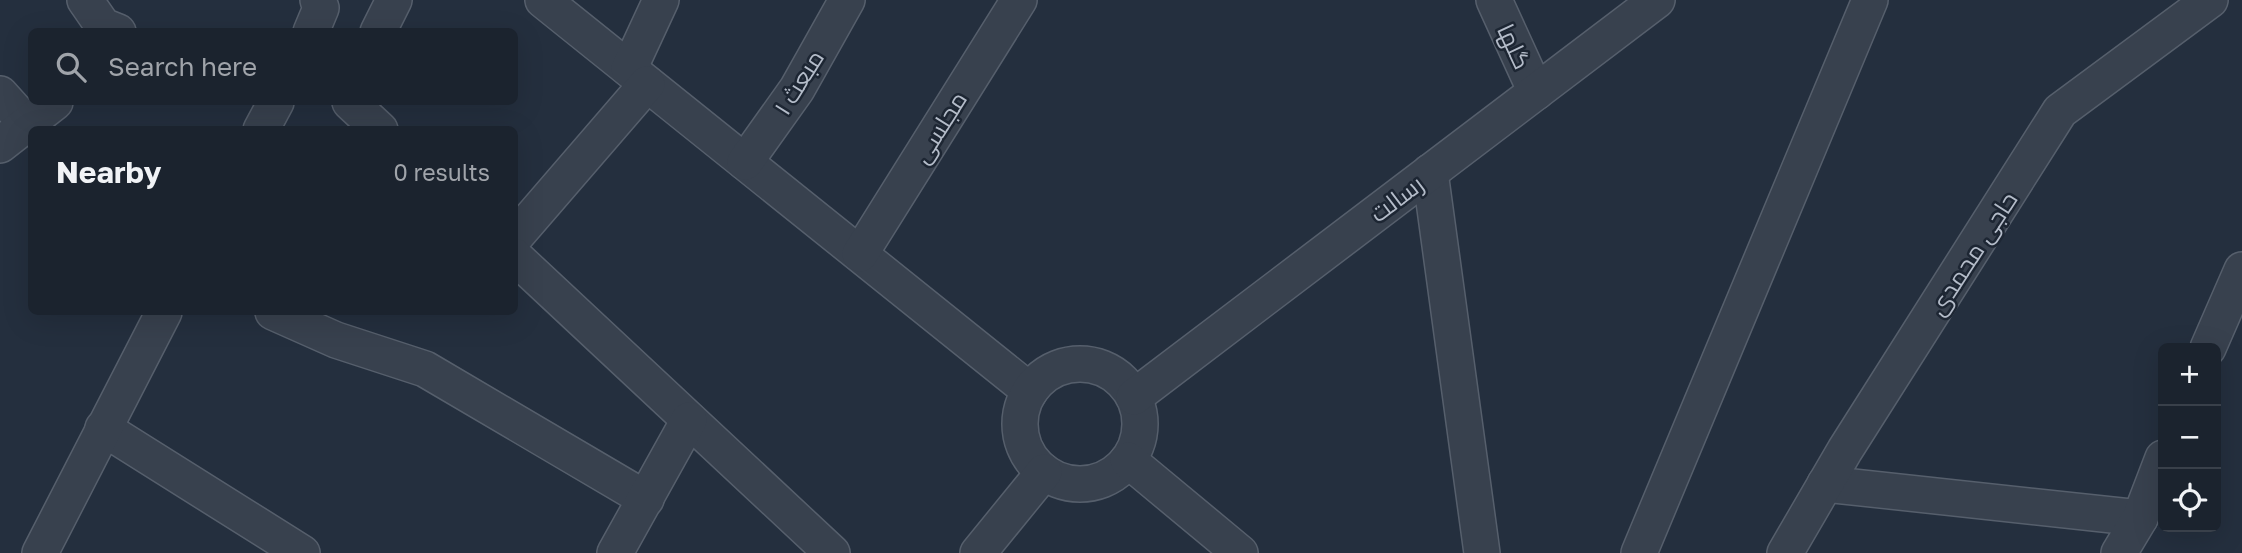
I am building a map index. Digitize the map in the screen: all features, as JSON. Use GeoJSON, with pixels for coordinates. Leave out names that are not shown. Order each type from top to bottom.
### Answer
{"type":"FeatureCollection","features":[{"type":"Feature","properties":{"kind":"street"},"geometry":{"type":"LineString","coordinates":[[85,0],[103,26],[108,28]]}},
{"type":"Feature","properties":{"kind":"street"},"geometry":{"type":"LineString","coordinates":[[313,28],[321,8],[318,0]]}},
{"type":"Feature","properties":{"kind":"street"},"geometry":{"type":"LineString","coordinates":[[380,28],[394,0]]}},
{"type":"Feature","properties":{"kind":"street"},"geometry":{"type":"LineString","coordinates":[[543,0],[1030,391]]}},
{"type":"Feature","properties":{"kind":"street"},"geometry":{"type":"LineString","coordinates":[[518,233],[638,76],[662,0]]}},
{"type":"Feature","properties":{"kind":"street","name":"مبعث ۱"},"geometry":{"type":"LineString","coordinates":[[745,162],[797,89],[847,0]]}},
{"type":"Feature","properties":{"kind":"street","name":"مجلسی"},"geometry":{"type":"LineString","coordinates":[[860,254],[1019,0]]}},
{"type":"Feature","properties":{"kind":"street","name":"گلها"},"geometry":{"type":"LineString","coordinates":[[1494,0],[1536,92]]}},
{"type":"Feature","properties":{"kind":"street","name":"رسالت"},"geometry":{"type":"LineString","coordinates":[[1134,397],[1657,0]]}},
{"type":"Feature","properties":{"kind":"street"},"geometry":{"type":"LineString","coordinates":[[1639,553],[1870,0]]}},
{"type":"Feature","properties":{"kind":"street","name":"حاجی محمدی"},"geometry":{"type":"LineString","coordinates":[[1785,553],[1825,484],[2060,111],[2210,0]]}},
{"type":"Feature","properties":{"kind":"street"},"geometry":{"type":"LineString","coordinates":[[0,94],[27,124]]}},
{"type":"Feature","properties":{"kind":"street"},"geometry":{"type":"LineString","coordinates":[[0,145],[51,105]]}},
{"type":"Feature","properties":{"kind":"street"},"geometry":{"type":"LineString","coordinates":[[263,126],[274,105]]}},
{"type":"Feature","properties":{"kind":"street"},"geometry":{"type":"LineString","coordinates":[[353,105],[376,126]]}},
{"type":"Feature","properties":{"kind":"street"},"geometry":{"type":"LineString","coordinates":[[1430,172],[1482,553]]}},
{"type":"Feature","properties":{"kind":"street"},"geometry":{"type":"LineString","coordinates":[[518,260],[832,553]]}},
{"type":"Feature","properties":{"kind":"street"},"geometry":{"type":"LineString","coordinates":[[2210,343],[2242,270]]}},
{"type":"Feature","properties":{"kind":"street"},"geometry":{"type":"LineString","coordinates":[[40,553],[162,315]]}},
{"type":"Feature","properties":{"kind":"street"},"geometry":{"type":"LineString","coordinates":[[280,315],[336,340],[425,369],[646,499]]}},
{"type":"Feature","properties":{"kind":"street"},"geometry":{"type":"LineString","coordinates":[[1084,364],[1104,369],[1121,380],[1134,397],[1140,430],[1128,460],[1114,473],[1088,483],[1060,481],[1044,472],[1031,459],[1023,443],[1020,425],[1022,408],[1030,391],[1044,376],[1063,367],[1084,364]]}},
{"type":"Feature","properties":{"kind":"street"},"geometry":{"type":"LineString","coordinates":[[615,553],[689,420]]}},
{"type":"Feature","properties":{"kind":"street"},"geometry":{"type":"LineString","coordinates":[[103,428],[302,553]]}},
{"type":"Feature","properties":{"kind":"street"},"geometry":{"type":"LineString","coordinates":[[1128,460],[1240,553]]}},
{"type":"Feature","properties":{"kind":"street"},"geometry":{"type":"LineString","coordinates":[[2119,553],[2140,518],[2159,469]]}},
{"type":"Feature","properties":{"kind":"street"},"geometry":{"type":"LineString","coordinates":[[978,553],[1044,472]]}},
{"type":"Feature","properties":{"kind":"street"},"geometry":{"type":"LineString","coordinates":[[1825,484],[2140,518]]}}]}
